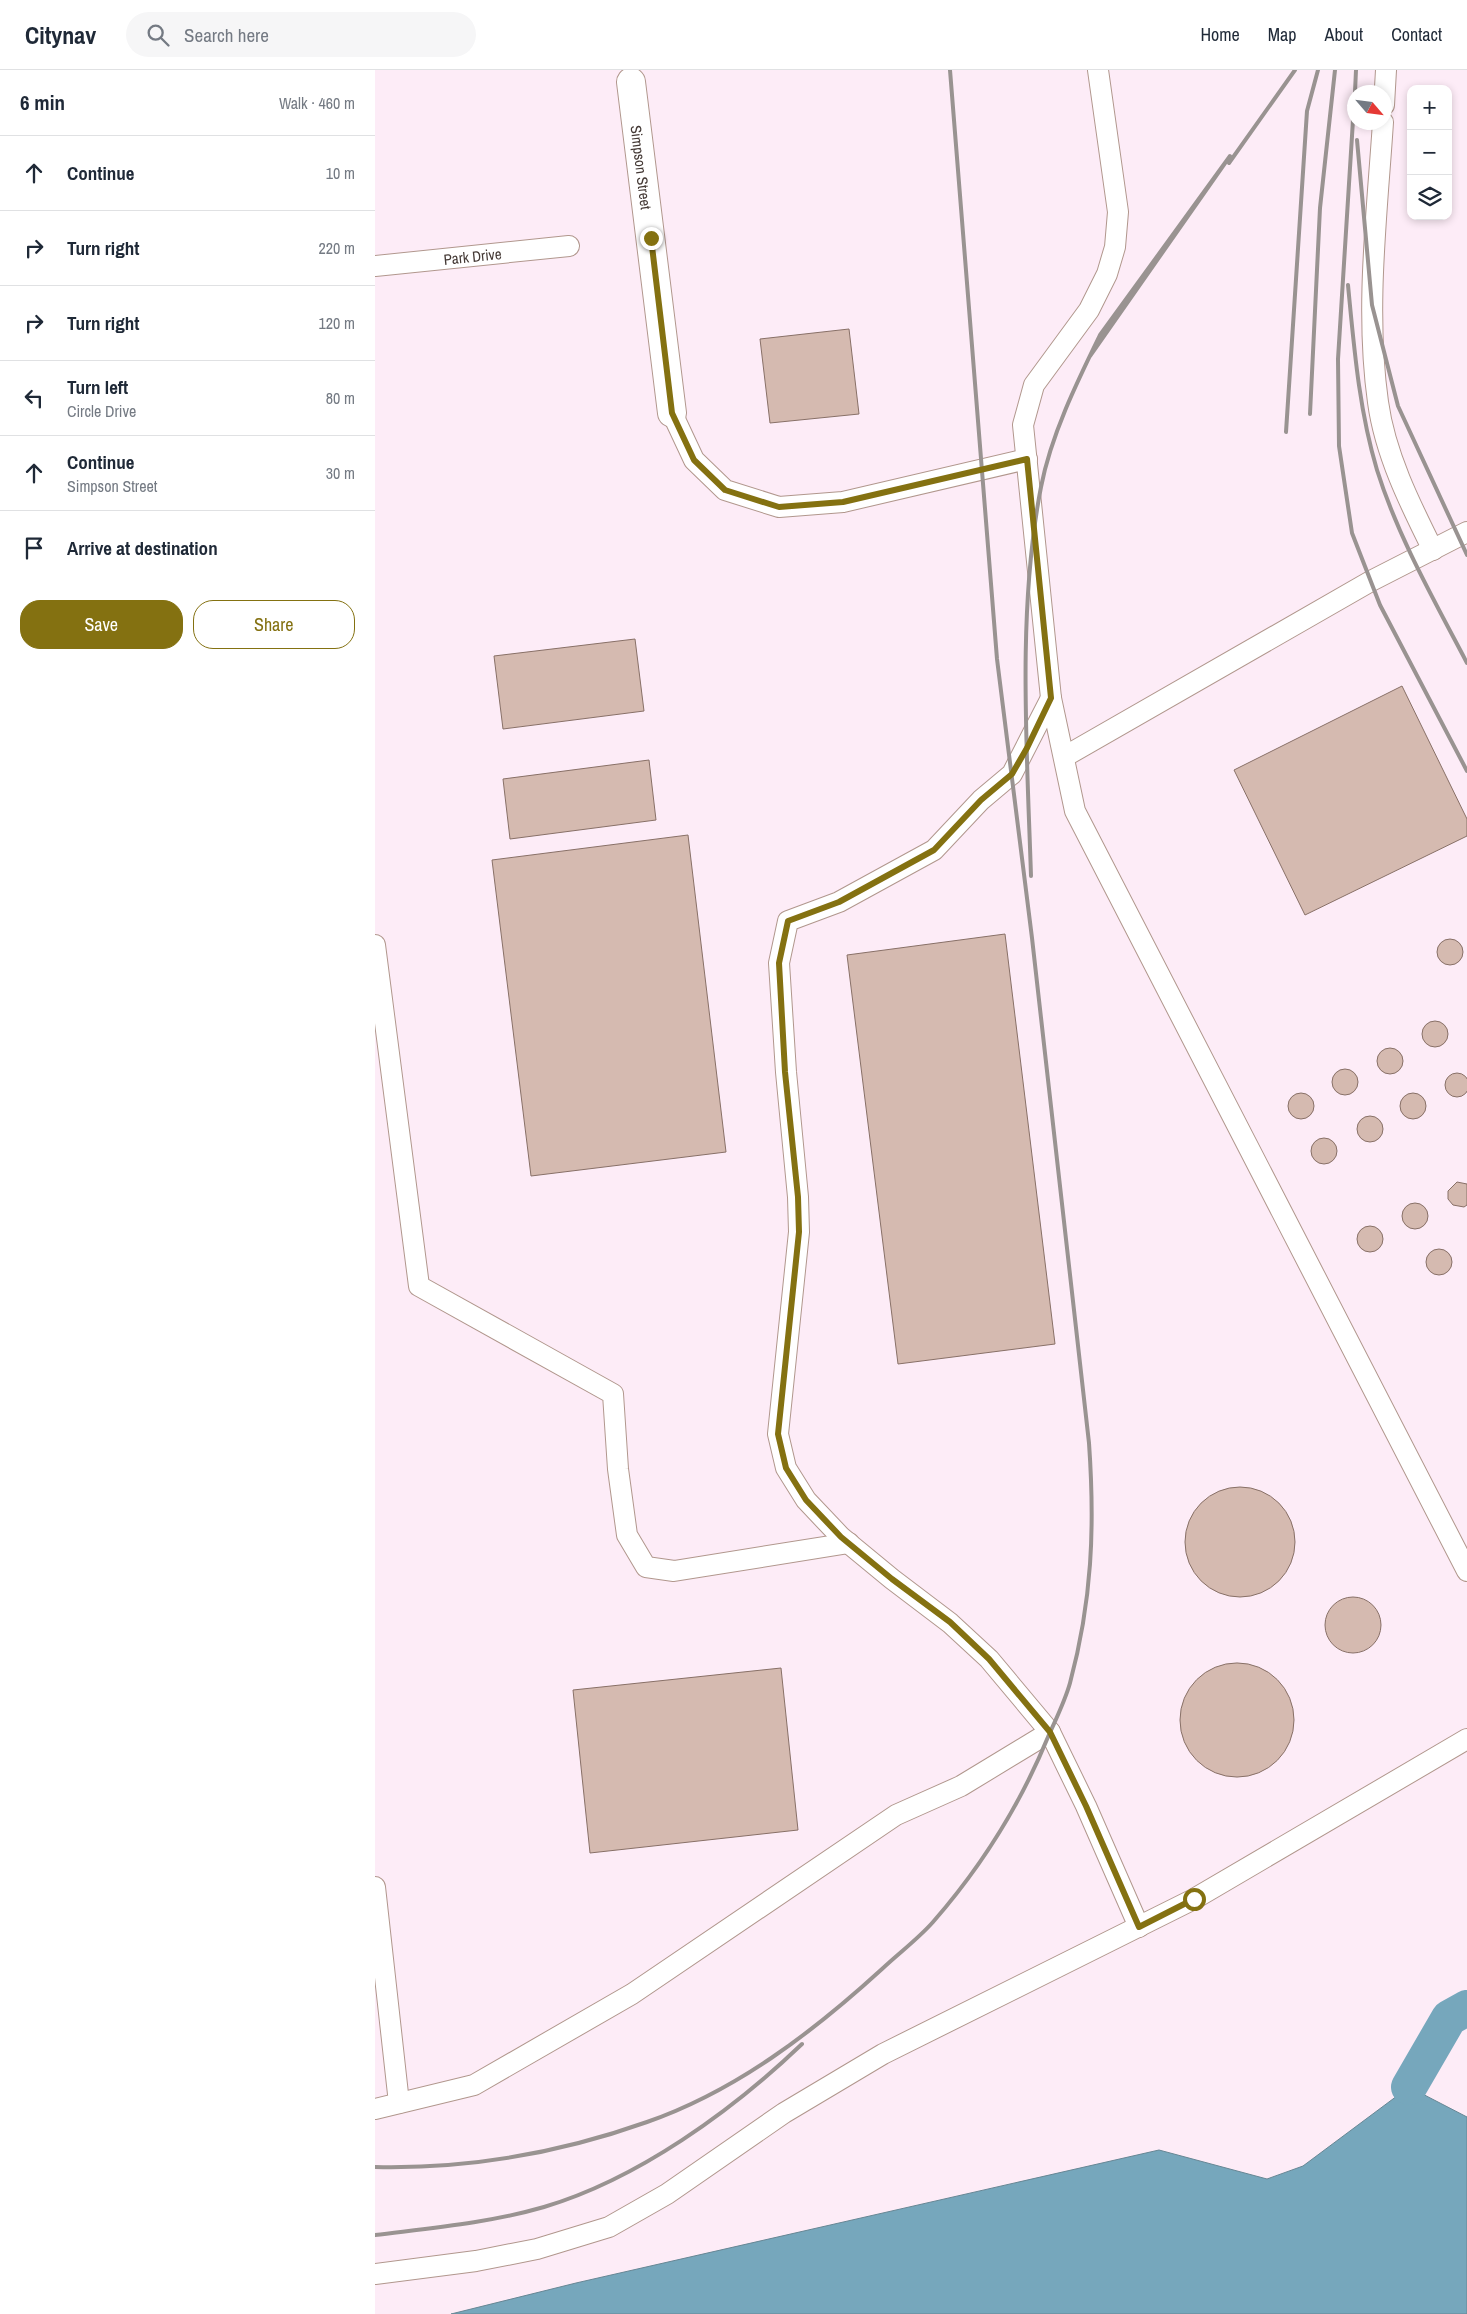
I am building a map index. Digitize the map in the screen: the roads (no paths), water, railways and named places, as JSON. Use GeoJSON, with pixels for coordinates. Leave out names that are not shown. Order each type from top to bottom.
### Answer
{"type":"FeatureCollection","features":[{"type":"Feature","properties":{"kind":"street","name":"Simpson Street"},"geometry":{"type":"LineString","coordinates":[[631,76],[672,413]]}},
{"type":"Feature","properties":{"kind":"lane"},"geometry":{"type":"LineString","coordinates":[[1098,70],[1118,212],[1115,247],[1107,274],[1089,310],[1034,385],[1023,424],[1051,698],[1075,811],[1467,1571]]}},
{"type":"Feature","properties":{"kind":"lane"},"geometry":{"type":"LineString","coordinates":[[1386,70],[1386,85]]}},
{"type":"Feature","properties":{"kind":"lane"},"geometry":{"type":"LineString","coordinates":[[1383,130],[1372,305],[1378,403],[1398,477],[1433,550]]}},
{"type":"Feature","properties":{"kind":"lane","name":"Park Drive"},"geometry":{"type":"LineString","coordinates":[[375,266],[569,246]]}},
{"type":"Feature","properties":{"kind":"lane"},"geometry":{"type":"LineString","coordinates":[[672,413],[694,460],[725,490],[779,507],[843,502],[1027,459]]}},
{"type":"Feature","properties":{"kind":"lane"},"geometry":{"type":"LineString","coordinates":[[1064,757],[1371,581],[1467,532]]}},
{"type":"Feature","properties":{"kind":"lane"},"geometry":{"type":"LineString","coordinates":[[1051,698],[1012,774],[981,800],[934,850],[839,902],[788,921],[779,963],[785,1072],[798,1197],[799,1232],[778,1434],[786,1468],[806,1500],[849,1543],[950,1622],[983,1653],[1050,1732],[1086,1806],[1139,1927]]}},
{"type":"Feature","properties":{"kind":"lane"},"geometry":{"type":"LineString","coordinates":[[375,945],[419,1286],[613,1394],[618,1469],[627,1535],[645,1567],[674,1571],[849,1543]]}},
{"type":"Feature","properties":{"kind":"lane"},"geometry":{"type":"LineString","coordinates":[[375,2109],[474,2085],[632,1994],[896,1815],[961,1786],[1050,1732]]}},
{"type":"Feature","properties":{"kind":"lane"},"geometry":{"type":"LineString","coordinates":[[375,2274],[476,2262],[537,2249],[609,2227],[667,2194],[784,2113],[883,2054],[1194,1899],[1467,1739]]}},
{"type":"Feature","properties":{"kind":"lane"},"geometry":{"type":"LineString","coordinates":[[375,1887],[382,2003],[399,2103]]}},
{"type":"Feature","properties":{"kind":"water"},"geometry":{"type":"Polygon","coordinates":[[[1409,2087],[1467,2117],[1467,2314],[451,2314],[576,2283],[1159,2150],[1267,2179],[1303,2166],[1409,2087]]]}},
{"type":"Feature","properties":{"kind":"waterway"},"geometry":{"type":"LineString","coordinates":[[1409,2087],[1449,2018],[1467,2008]]}},
{"type":"Feature","properties":{"kind":"railway"},"geometry":{"type":"LineString","coordinates":[[375,2167],[410,2167],[479,2162],[547,2150],[614,2133],[680,2109],[712,2094],[772,2058],[856,1992],[921,1934],[951,1901],[984,1857],[1012,1811],[1037,1762],[1070,1683],[1083,1623],[1090,1564],[1092,1505],[1089,1443],[1032,938],[997,659],[950,70]]}},
{"type":"Feature","properties":{"kind":"railway"},"geometry":{"type":"LineString","coordinates":[[1229,163],[1295,70]]}},
{"type":"Feature","properties":{"kind":"railway"},"geometry":{"type":"LineString","coordinates":[[1286,432],[1307,111],[1318,70]]}},
{"type":"Feature","properties":{"kind":"railway"},"geometry":{"type":"LineString","coordinates":[[1310,414],[1320,208],[1335,70]]}},
{"type":"Feature","properties":{"kind":"railway"},"geometry":{"type":"LineString","coordinates":[[1355,85],[1356,70]]}},
{"type":"Feature","properties":{"kind":"railway"},"geometry":{"type":"LineString","coordinates":[[1352,130],[1338,359],[1339,446],[1352,533],[1380,605],[1467,771]]}},
{"type":"Feature","properties":{"kind":"railway"},"geometry":{"type":"LineString","coordinates":[[1357,140],[1372,305],[1398,406],[1467,555]]}},
{"type":"Feature","properties":{"kind":"railway"},"geometry":{"type":"LineString","coordinates":[[1031,876],[1026,730],[1026,631],[1034,534],[1045,467],[1058,428],[1082,371],[1100,335],[1230,156],[1090,356]]}},
{"type":"Feature","properties":{"kind":"railway"},"geometry":{"type":"LineString","coordinates":[[1348,285],[1361,401],[1377,470],[1406,544],[1467,663]]}},
{"type":"Feature","properties":{"kind":"railway"},"geometry":{"type":"LineString","coordinates":[[375,2235],[460,2224],[523,2213],[579,2195],[648,2161],[682,2140],[745,2094],[802,2044]]}}]}
